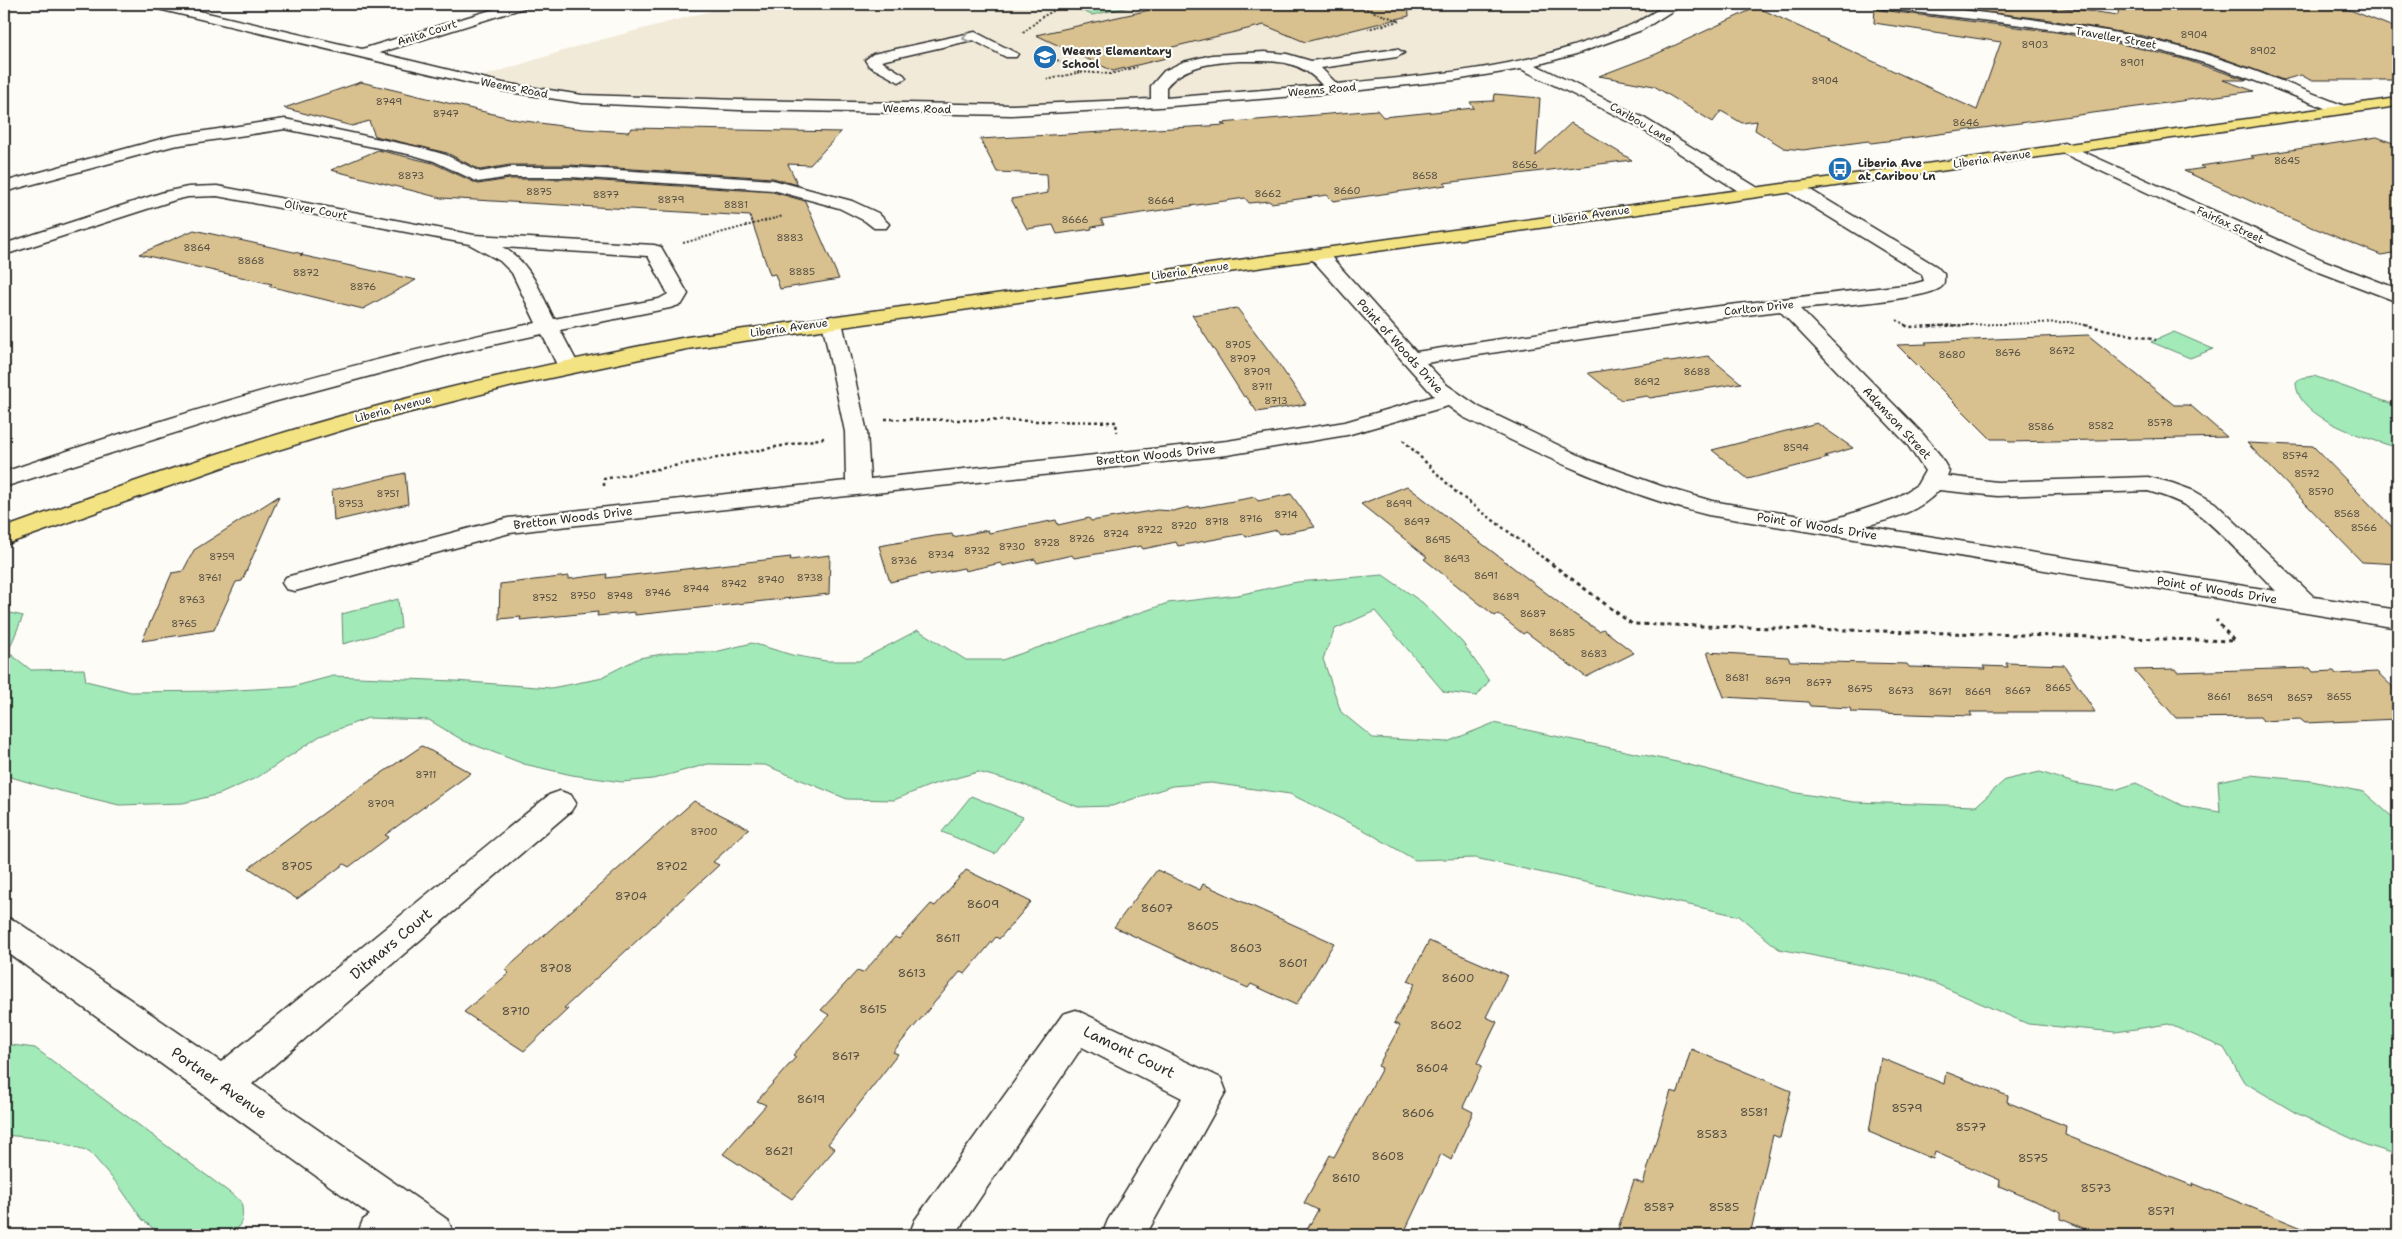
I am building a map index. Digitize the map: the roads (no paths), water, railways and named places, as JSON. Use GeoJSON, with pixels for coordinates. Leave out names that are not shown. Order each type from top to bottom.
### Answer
{"type":"FeatureCollection","features":[{"type":"Feature","properties":{"kind":"main road","name":"Liberia Avenue"},"geometry":{"type":"LineString","coordinates":[[4,537],[134,489],[256,448],[358,418],[568,366],[687,343],[2398,102]]}},
{"type":"Feature","properties":{"kind":"street","name":"Weems Road"},"geometry":{"type":"LineString","coordinates":[[154,4],[503,87],[582,99],[748,106],[1012,110],[1159,103],[1333,89],[1455,76],[1523,64],[1607,39],[1657,17],[1676,4]]}},
{"type":"Feature","properties":{"kind":"street","name":"Anita Court"},"geometry":{"type":"LineString","coordinates":[[360,54],[523,4]]}},
{"type":"Feature","properties":{"kind":"street","name":"Traveller Street"},"geometry":{"type":"LineString","coordinates":[[1880,4],[2090,33],[2161,46],[2222,64],[2342,110]]}},
{"type":"Feature","properties":{"kind":"street"},"geometry":{"type":"LineString","coordinates":[[899,78],[874,64],[872,60],[878,57],[975,36],[1011,54]]}},
{"type":"Feature","properties":{"kind":"street"},"geometry":{"type":"LineString","coordinates":[[1309,65],[1397,53]]}},
{"type":"Feature","properties":{"kind":"street"},"geometry":{"type":"LineString","coordinates":[[1159,103],[1155,94],[1157,85],[1173,71],[1193,63],[1226,57],[1256,56],[1289,59],[1309,65],[1321,74],[1333,89]]}},
{"type":"Feature","properties":{"kind":"street","name":"Caribou Lane"},"geometry":{"type":"LineString","coordinates":[[1523,64],[1639,121],[1752,192]]}},
{"type":"Feature","properties":{"kind":"street"},"geometry":{"type":"LineString","coordinates":[[4,187],[172,141],[285,124],[416,151],[458,165],[478,177],[510,172],[550,171],[747,182],[789,188],[867,213],[880,224]]}},
{"type":"Feature","properties":{"kind":"street","name":"Fairfax Street"},"geometry":{"type":"LineString","coordinates":[[2064,148],[2316,264],[2398,296]]}},
{"type":"Feature","properties":{"kind":"street","name":"Carlton Drive"},"geometry":{"type":"LineString","coordinates":[[1410,359],[1712,313],[1861,296],[1928,287],[1934,284],[1934,274],[1793,187]]}},
{"type":"Feature","properties":{"kind":"street","name":"Oliver Court"},"geometry":{"type":"LineString","coordinates":[[4,250],[170,196],[202,191],[217,192],[474,240],[507,257],[520,271],[568,366]]}},
{"type":"Feature","properties":{"kind":"street"},"geometry":{"type":"LineString","coordinates":[[4,480],[165,427],[288,391],[425,354],[675,300],[678,294],[654,251],[474,240]]}},
{"type":"Feature","properties":{"kind":"street","name":"Point of Woods Drive"},"geometry":{"type":"LineString","coordinates":[[1318,254],[1410,359],[1449,399],[1488,421],[1572,461],[1652,491],[1708,508],[2398,619]]}},
{"type":"Feature","properties":{"kind":"street","name":"Adamson Street"},"geometry":{"type":"LineString","coordinates":[[1785,305],[1932,459],[1937,471],[1933,482]]}},
{"type":"Feature","properties":{"kind":"street"},"geometry":{"type":"LineString","coordinates":[[832,322],[855,427],[858,487]]}},
{"type":"Feature","properties":{"kind":"street","name":"Bretton Woods Drive"},"geometry":{"type":"LineString","coordinates":[[295,582],[508,526],[597,514],[1227,448],[1347,428],[1449,399]]}},
{"type":"Feature","properties":{"kind":"street"},"geometry":{"type":"LineString","coordinates":[[1826,528],[1871,517],[1893,508],[1917,496],[1933,482],[1997,490],[2148,484],[2169,489],[2190,498],[2206,508],[2305,604]]}},
{"type":"Feature","properties":{"kind":"street","name":"Ditmars Court"},"geometry":{"type":"LineString","coordinates":[[222,1085],[560,802]]}},
{"type":"Feature","properties":{"kind":"street","name":"Portner Avenue"},"geometry":{"type":"LineString","coordinates":[[4,931],[222,1085],[405,1228]]}},
{"type":"Feature","properties":{"kind":"street","name":"Lamont Court"},"geometry":{"type":"LineString","coordinates":[[930,1235],[1076,1026],[1207,1091],[1123,1235]]}},
{"type":"Feature","properties":{"kind":"place","name":"Weems Elementary School"},"geometry":{"type":"Point","coordinates":[1045,57]}},
{"type":"Feature","properties":{"kind":"place","name":"Liberia Ave at Caribou Ln"},"geometry":{"type":"Point","coordinates":[1840,169]}}]}
